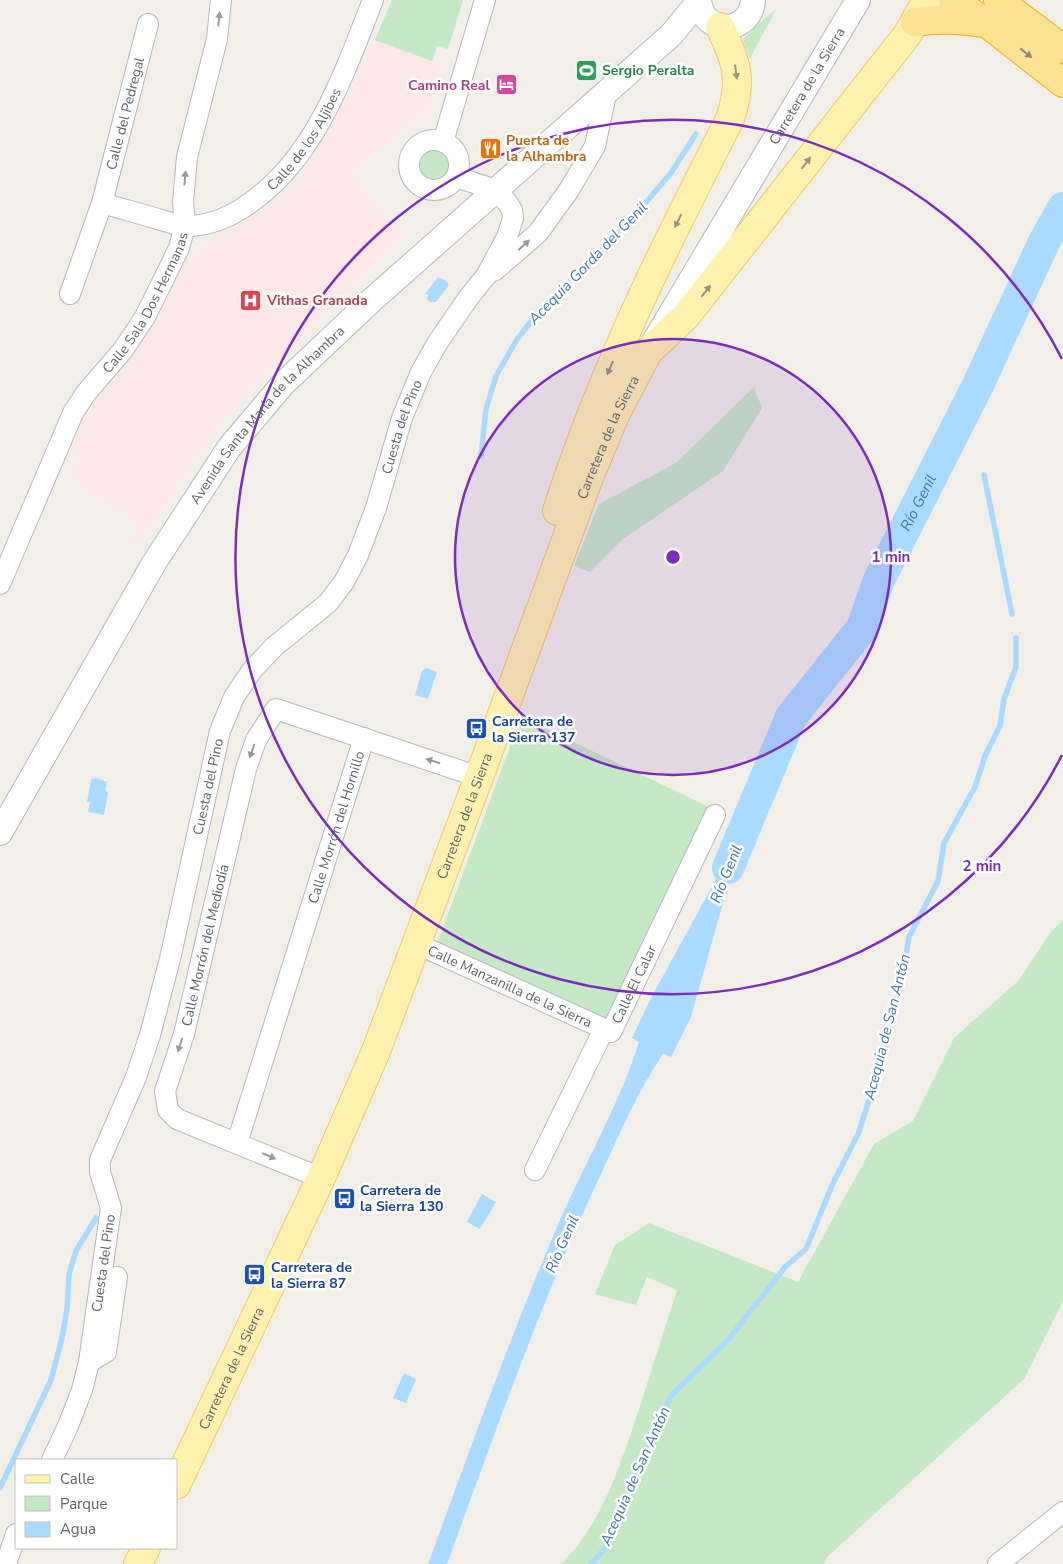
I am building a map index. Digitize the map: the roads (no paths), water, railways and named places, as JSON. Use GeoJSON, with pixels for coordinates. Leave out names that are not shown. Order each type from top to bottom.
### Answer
{"type":"FeatureCollection","features":[{"type":"Feature","properties":{"kind":"highway"},"geometry":{"type":"LineString","coordinates":[[952,0],[1001,7],[1063,36]]}},
{"type":"Feature","properties":{"kind":"highway"},"geometry":{"type":"LineString","coordinates":[[921,11],[935,19],[960,19],[1001,7]]}},
{"type":"Feature","properties":{"kind":"highway"},"geometry":{"type":"LineString","coordinates":[[1001,7],[1063,49]]}},
{"type":"Feature","properties":{"kind":"highway"},"geometry":{"type":"LineString","coordinates":[[1001,7],[1063,83]]}},
{"type":"Feature","properties":{"kind":"main road"},"geometry":{"type":"LineString","coordinates":[[648,352],[686,316],[901,43],[921,11]]}},
{"type":"Feature","properties":{"kind":"main road"},"geometry":{"type":"LineString","coordinates":[[517,674],[529,599],[570,470],[597,398],[640,299],[730,119],[736,101],[737,73],[732,51],[716,25]]}},
{"type":"Feature","properties":{"kind":"main road","name":"Carretera de la Sierra"},"geometry":{"type":"LineString","coordinates":[[178,1481],[321,1178],[376,1050],[588,480],[615,415],[648,352]]}},
{"type":"Feature","properties":{"kind":"main road"},"geometry":{"type":"LineString","coordinates":[[138,1564],[146,1549]]}},
{"type":"Feature","properties":{"kind":"street","name":"Calle Sala Dos Hermanas"},"geometry":{"type":"LineString","coordinates":[[0,584],[73,413],[86,393],[123,350],[145,317],[179,248],[185,226],[183,202],[187,157],[218,39],[221,0]]}},
{"type":"Feature","properties":{"kind":"street","name":"Calle de los Aljibes"},"geometry":{"type":"LineString","coordinates":[[185,226],[205,225],[233,214],[256,200],[278,180],[304,147],[329,105],[373,0]]}},
{"type":"Feature","properties":{"kind":"street"},"geometry":{"type":"LineString","coordinates":[[443,142],[485,0]]}},
{"type":"Feature","properties":{"kind":"street","name":"Carretera de la Sierra"},"geometry":{"type":"LineString","coordinates":[[648,352],[858,0]]}},
{"type":"Feature","properties":{"kind":"street"},"geometry":{"type":"LineString","coordinates":[[699,1],[701,11],[705,17],[716,25]]}},
{"type":"Feature","properties":{"kind":"street","name":"Avenida Santa María de la Alhambra"},"geometry":{"type":"LineString","coordinates":[[0,833],[154,563],[229,448],[283,384],[372,300],[671,35],[699,1]]}},
{"type":"Feature","properties":{"kind":"street","name":"Avenida Santa María de la Alhambra"},"geometry":{"type":"LineString","coordinates":[[671,35],[716,25],[729,27],[740,24],[748,17],[757,2]]}},
{"type":"Feature","properties":{"kind":"street","name":"Calle del Pedregal"},"geometry":{"type":"LineString","coordinates":[[70,294],[102,204],[148,24]]}},
{"type":"Feature","properties":{"kind":"street","name":"Cuesta del Pino"},"geometry":{"type":"LineString","coordinates":[[486,276],[538,233],[569,190],[595,146],[606,94]]}},
{"type":"Feature","properties":{"kind":"street"},"geometry":{"type":"LineString","coordinates":[[428,141],[443,142],[451,147],[459,162],[456,178],[444,188],[435,190],[427,189],[417,184],[410,173],[409,164],[415,149],[428,141]]}},
{"type":"Feature","properties":{"kind":"street"},"geometry":{"type":"LineString","coordinates":[[456,178],[496,190]]}},
{"type":"Feature","properties":{"kind":"street","name":"Cuesta del Pino"},"geometry":{"type":"LineString","coordinates":[[52,1459],[82,1390],[88,1362],[111,1208],[100,1172],[100,1160],[136,1077],[150,1035],[170,959],[220,731],[234,697],[253,669],[275,646],[328,603],[344,582],[358,555],[376,508],[402,418],[421,372],[438,342],[486,276],[512,224],[512,210],[496,190]]}},
{"type":"Feature","properties":{"kind":"street"},"geometry":{"type":"LineString","coordinates":[[102,204],[185,226]]}},
{"type":"Feature","properties":{"kind":"street","name":"Calle Morrón del Hornillo"},"geometry":{"type":"LineString","coordinates":[[276,709],[479,776]]}},
{"type":"Feature","properties":{"kind":"street","name":"Calle Morrón del Mediodía"},"geometry":{"type":"LineString","coordinates":[[276,709],[256,740],[246,769],[184,1034],[165,1091],[168,1110],[177,1119],[321,1178]]}},
{"type":"Feature","properties":{"kind":"street","name":"Calle Morrón del Hornillo"},"geometry":{"type":"LineString","coordinates":[[237,1143],[364,738]]}},
{"type":"Feature","properties":{"kind":"street","name":"Calle El Calar"},"geometry":{"type":"LineString","coordinates":[[535,1170],[604,1029],[611,1032],[715,815]]}},
{"type":"Feature","properties":{"kind":"street","name":"Calle Manzanilla de la Sierra"},"geometry":{"type":"LineString","coordinates":[[417,944],[604,1029]]}},
{"type":"Feature","properties":{"kind":"street"},"geometry":{"type":"LineString","coordinates":[[88,1362],[106,1352],[117,1277]]}},
{"type":"Feature","properties":{"kind":"street"},"geometry":{"type":"LineString","coordinates":[[998,1564],[1063,1512]]}},
{"type":"Feature","properties":{"kind":"street"},"geometry":{"type":"LineString","coordinates":[[6,1564],[15,1537]]}},
{"type":"Feature","properties":{"kind":"water"},"geometry":{"type":"Polygon","coordinates":[[[438,277],[445,280],[449,285],[436,302],[430,302],[427,300],[428,295],[425,294],[438,277]]]}},
{"type":"Feature","properties":{"kind":"water"},"geometry":{"type":"Polygon","coordinates":[[[426,668],[437,672],[428,699],[415,695],[422,671],[426,668]]]}},
{"type":"Feature","properties":{"kind":"water"},"geometry":{"type":"Polygon","coordinates":[[[97,778],[107,782],[105,791],[108,792],[104,815],[88,812],[90,802],[87,802],[91,779],[97,778]]]}},
{"type":"Feature","properties":{"kind":"water"},"geometry":{"type":"Polygon","coordinates":[[[744,828],[691,1017],[671,1057],[663,1054],[637,1097],[579,1222],[558,1270],[501,1417],[447,1564],[428,1564],[540,1267],[631,1066],[639,1042],[632,1038],[651,998],[744,828]]]}},
{"type":"Feature","properties":{"kind":"water"},"geometry":{"type":"Polygon","coordinates":[[[482,1194],[496,1202],[480,1229],[467,1222],[482,1194]]]}},
{"type":"Feature","properties":{"kind":"water"},"geometry":{"type":"Polygon","coordinates":[[[404,1373],[416,1379],[406,1403],[393,1398],[404,1373]]]}},
{"type":"Feature","properties":{"kind":"waterway","name":"Acequia Gorda del Genil"},"geometry":{"type":"LineString","coordinates":[[481,456],[486,409],[496,376],[516,341],[538,312],[592,260],[642,207],[671,173],[696,134]]}},
{"type":"Feature","properties":{"kind":"waterway","name":"Río Genil"},"geometry":{"type":"LineString","coordinates":[[728,868],[791,717],[862,628],[879,580],[978,385],[1045,240],[1063,208]]}},
{"type":"Feature","properties":{"kind":"waterway","name":"Acequia de San Antón"},"geometry":{"type":"LineString","coordinates":[[984,475],[1012,614]]}},
{"type":"Feature","properties":{"kind":"waterway","name":"Acequia de San Antón"},"geometry":{"type":"LineString","coordinates":[[591,1564],[606,1547],[671,1396],[728,1340],[785,1267],[806,1249],[833,1183],[859,1132],[887,1042],[901,985],[909,937],[938,881],[944,843],[975,787],[985,756],[1000,726],[1004,699],[1016,667],[1016,638]]}},
{"type":"Feature","properties":{"kind":"waterway","name":"Acequia Gorda del Genil"},"geometry":{"type":"LineString","coordinates":[[0,1488],[51,1380],[67,1309],[69,1274],[76,1251],[96,1218]]}},
{"type":"Feature","properties":{"kind":"place","name":"Sergio Peralta"},"geometry":{"type":"Point","coordinates":[586,70]}},
{"type":"Feature","properties":{"kind":"place","name":"Camino Real"},"geometry":{"type":"Point","coordinates":[506,85]}},
{"type":"Feature","properties":{"kind":"place","name":"Puerta de la Alhambra"},"geometry":{"type":"Point","coordinates":[490,148]}},
{"type":"Feature","properties":{"kind":"place","name":"Vithas Granada"},"geometry":{"type":"Point","coordinates":[251,300]}},
{"type":"Feature","properties":{"kind":"place","name":"Carretera de la Sierra 137"},"geometry":{"type":"Point","coordinates":[476,729]}},
{"type":"Feature","properties":{"kind":"place","name":"Carretera de la Sierra 130"},"geometry":{"type":"Point","coordinates":[344,1198]}},
{"type":"Feature","properties":{"kind":"place","name":"Carretera de la Sierra 87"},"geometry":{"type":"Point","coordinates":[255,1275]}}]}
